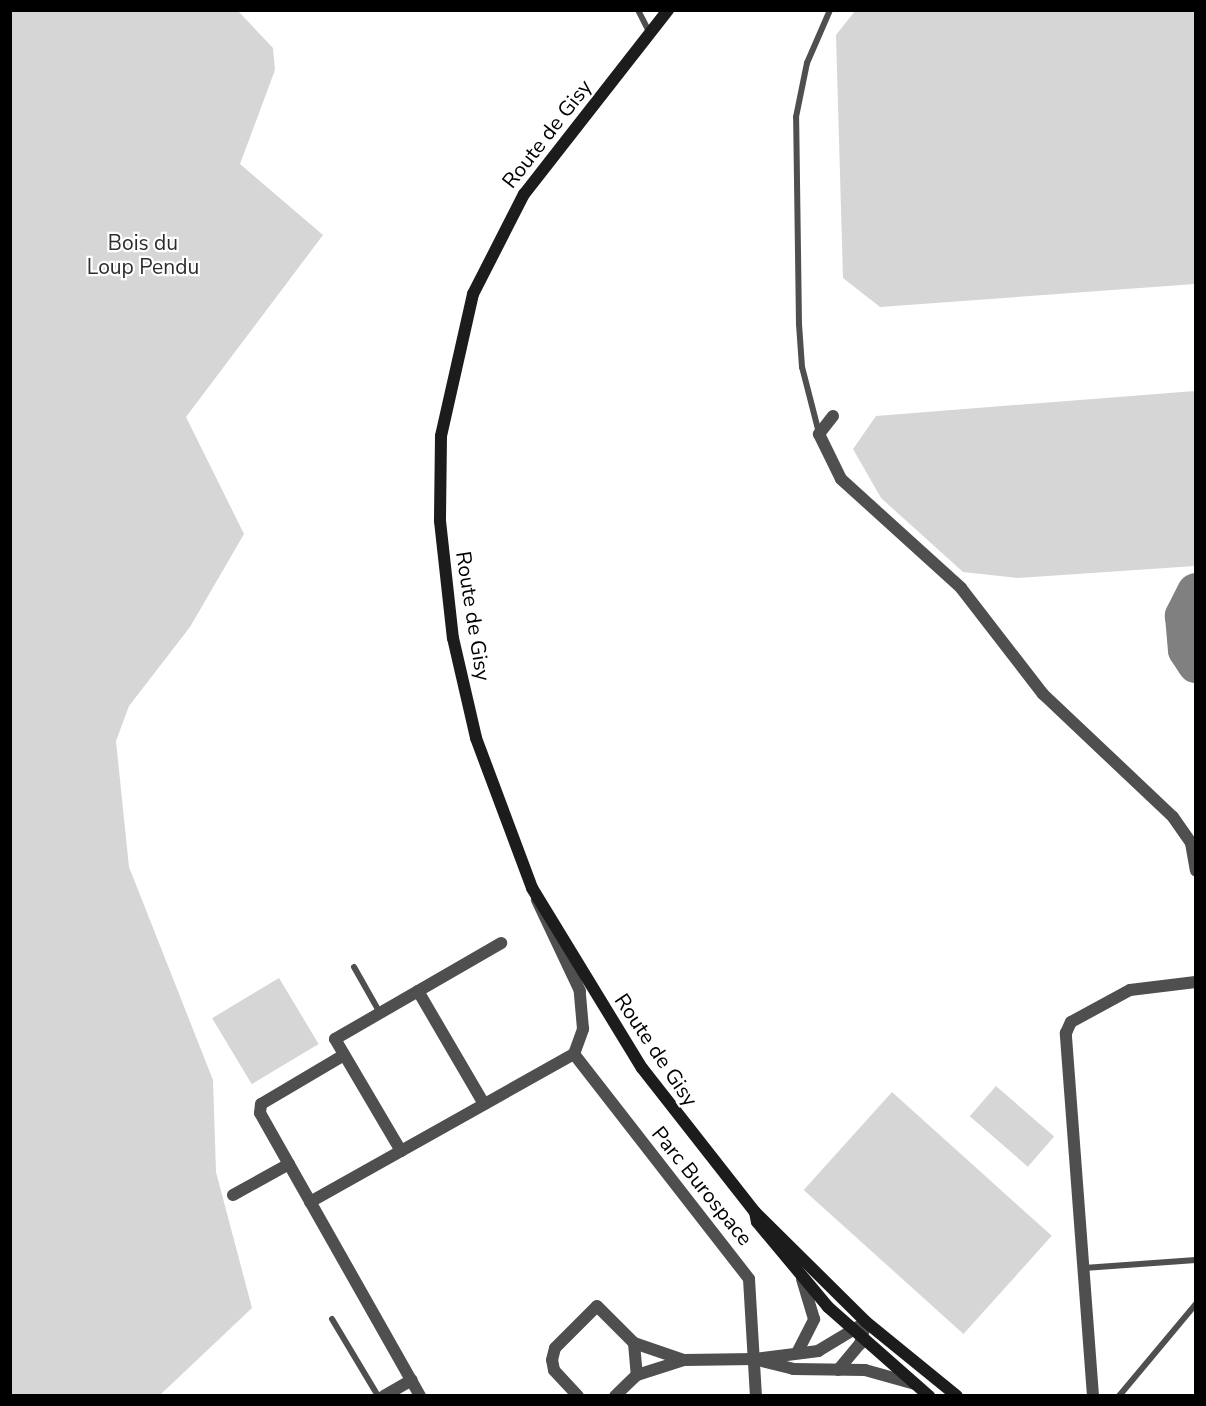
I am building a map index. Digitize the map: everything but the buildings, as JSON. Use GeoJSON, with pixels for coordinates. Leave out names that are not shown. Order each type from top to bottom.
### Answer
{"type":"FeatureCollection","features":[{"type":"Feature","properties":{"kind":"street","name":"Route de Gisy"},"geometry":{"type":"LineString","coordinates":[[668,10],[647,32],[508,219],[473,294],[444,408],[440,521],[453,638],[476,738],[532,888],[642,1068],[755,1212],[866,1322],[957,1395]]}},
{"type":"Feature","properties":{"kind":"street"},"geometry":{"type":"LineString","coordinates":[[833,416],[819,434],[832,466],[854,493],[961,588],[1043,694],[1173,817],[1191,843],[1196,871]]}},
{"type":"Feature","properties":{"kind":"street"},"geometry":{"type":"LineString","coordinates":[[310,1203],[574,1054],[583,1029],[580,991],[547,930],[532,888]]}},
{"type":"Feature","properties":{"kind":"street"},"geometry":{"type":"LineString","coordinates":[[401,1151],[335,1039],[501,943]]}},
{"type":"Feature","properties":{"kind":"street"},"geometry":{"type":"LineString","coordinates":[[1093,1395],[1066,1033],[1071,1022],[1130,990],[1196,982]]}},
{"type":"Feature","properties":{"kind":"street"},"geometry":{"type":"LineString","coordinates":[[418,991],[484,1104]]}},
{"type":"Feature","properties":{"kind":"street","name":"Parc Burospace"},"geometry":{"type":"LineString","coordinates":[[574,1054],[741,1266],[754,1297],[756,1395]]}},
{"type":"Feature","properties":{"kind":"street"},"geometry":{"type":"LineString","coordinates":[[344,1055],[261,1104],[260,1113],[420,1395]]}},
{"type":"Feature","properties":{"kind":"street"},"geometry":{"type":"LineString","coordinates":[[233,1195],[289,1164]]}},
{"type":"Feature","properties":{"kind":"street","name":"Route de Gisy"},"geometry":{"type":"LineString","coordinates":[[755,1212],[757,1222],[802,1279],[858,1334],[929,1395]]}},
{"type":"Feature","properties":{"kind":"street"},"geometry":{"type":"LineString","coordinates":[[797,1353],[814,1319],[802,1279]]}},
{"type":"Feature","properties":{"kind":"street"},"geometry":{"type":"LineString","coordinates":[[578,1395],[554,1370],[552,1360],[555,1348],[597,1306],[634,1343],[684,1360]]}},
{"type":"Feature","properties":{"kind":"street"},"geometry":{"type":"LineString","coordinates":[[838,1370],[866,1322]]}},
{"type":"Feature","properties":{"kind":"street"},"geometry":{"type":"LineString","coordinates":[[615,1395],[637,1375],[684,1360],[755,1359],[797,1353],[827,1348],[858,1334]]}},
{"type":"Feature","properties":{"kind":"street"},"geometry":{"type":"LineString","coordinates":[[634,1343],[637,1375]]}},
{"type":"Feature","properties":{"kind":"street"},"geometry":{"type":"LineString","coordinates":[[755,1359],[794,1369],[880,1373],[915,1384]]}},
{"type":"Feature","properties":{"kind":"street"},"geometry":{"type":"LineString","coordinates":[[384,1395],[411,1380]]}},
{"type":"Feature","properties":{"kind":"lane"},"geometry":{"type":"LineString","coordinates":[[638,10],[647,32]]}},
{"type":"Feature","properties":{"kind":"lane"},"geometry":{"type":"LineString","coordinates":[[819,434],[802,367],[799,324],[796,117],[807,63],[830,10]]}},
{"type":"Feature","properties":{"kind":"lane"},"geometry":{"type":"LineString","coordinates":[[354,967],[380,1013]]}},
{"type":"Feature","properties":{"kind":"lane"},"geometry":{"type":"LineString","coordinates":[[1084,1268],[1196,1260]]}},
{"type":"Feature","properties":{"kind":"lane"},"geometry":{"type":"LineString","coordinates":[[1119,1395],[1196,1304]]}},
{"type":"Feature","properties":{"kind":"lane"},"geometry":{"type":"LineString","coordinates":[[332,1319],[378,1395]]}},
{"type":"Feature","properties":{"kind":"green space","name":"Bois du Loup Pendu"},"geometry":{"type":"Polygon","coordinates":[[[10,11],[238,11],[273,48],[275,70],[240,164],[323,235],[186,417],[244,534],[190,627],[129,706],[116,741],[129,867],[213,1080],[216,1172],[252,1308],[160,1395],[11,1395],[10,11]]]}},
{"type":"Feature","properties":{"kind":"green space"},"geometry":{"type":"Polygon","coordinates":[[[855,11],[1195,11],[1195,284],[880,307],[843,278],[836,35],[855,11]]]}},
{"type":"Feature","properties":{"kind":"green space"},"geometry":{"type":"Polygon","coordinates":[[[1195,391],[1195,566],[1018,578],[963,572],[881,498],[853,449],[876,416],[1195,391]]]}},
{"type":"Feature","properties":{"kind":"green space"},"geometry":{"type":"Polygon","coordinates":[[[279,978],[319,1044],[252,1084],[212,1018],[279,978]]]}},
{"type":"Feature","properties":{"kind":"green space"},"geometry":{"type":"Polygon","coordinates":[[[996,1086],[1054,1137],[1028,1167],[970,1116],[996,1086]]]}},
{"type":"Feature","properties":{"kind":"green space"},"geometry":{"type":"Polygon","coordinates":[[[892,1092],[1052,1236],[963,1334],[804,1190],[892,1092]]]}},
{"type":"Feature","properties":{"kind":"taxiway"},"geometry":{"type":"LineString","coordinates":[[1196,592],[1184,616],[1187,650],[1196,664]]}}]}
